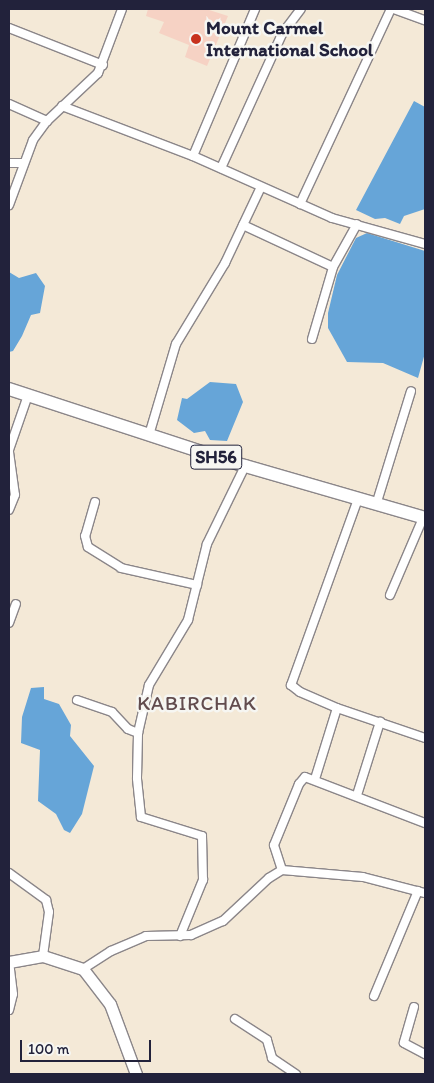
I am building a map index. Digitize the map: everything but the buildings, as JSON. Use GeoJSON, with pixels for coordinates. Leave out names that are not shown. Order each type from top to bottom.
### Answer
{"type":"FeatureCollection","features":[{"type":"Feature","properties":{"kind":"main road","name":"SH56"},"geometry":{"type":"LineString","coordinates":[[9,389],[245,466],[424,518]]}},
{"type":"Feature","properties":{"kind":"main road"},"geometry":{"type":"LineString","coordinates":[[9,962],[43,956],[83,969],[110,1004],[136,1074]]}},
{"type":"Feature","properties":{"kind":"street"},"geometry":{"type":"LineString","coordinates":[[9,205],[32,140],[46,121],[88,84],[103,65],[122,9]]}},
{"type":"Feature","properties":{"kind":"street"},"geometry":{"type":"LineString","coordinates":[[193,156],[255,9]]}},
{"type":"Feature","properties":{"kind":"street"},"geometry":{"type":"LineString","coordinates":[[221,168],[282,34],[301,9]]}},
{"type":"Feature","properties":{"kind":"street"},"geometry":{"type":"LineString","coordinates":[[300,204],[393,9],[425,20]]}},
{"type":"Feature","properties":{"kind":"street"},"geometry":{"type":"LineString","coordinates":[[9,28],[103,65]]}},
{"type":"Feature","properties":{"kind":"street"},"geometry":{"type":"LineString","coordinates":[[9,104],[46,121]]}},
{"type":"Feature","properties":{"kind":"street"},"geometry":{"type":"LineString","coordinates":[[62,106],[193,156],[300,204],[357,224],[425,244]]}},
{"type":"Feature","properties":{"kind":"street"},"geometry":{"type":"LineString","coordinates":[[9,163],[23,163]]}},
{"type":"Feature","properties":{"kind":"street"},"geometry":{"type":"LineString","coordinates":[[149,434],[176,344],[226,263],[261,187]]}},
{"type":"Feature","properties":{"kind":"street"},"geometry":{"type":"LineString","coordinates":[[312,339],[333,266],[357,224]]}},
{"type":"Feature","properties":{"kind":"street"},"geometry":{"type":"LineString","coordinates":[[243,225],[333,266]]}},
{"type":"Feature","properties":{"kind":"street"},"geometry":{"type":"LineString","coordinates":[[376,505],[411,391]]}},
{"type":"Feature","properties":{"kind":"street"},"geometry":{"type":"LineString","coordinates":[[9,510],[15,495],[9,451],[28,396]]}},
{"type":"Feature","properties":{"kind":"street"},"geometry":{"type":"LineString","coordinates":[[180,936],[203,880],[202,836],[141,818],[137,769],[138,733],[149,685],[188,620],[207,544],[245,466]]}},
{"type":"Feature","properties":{"kind":"street"},"geometry":{"type":"LineString","coordinates":[[358,500],[291,685],[300,692],[337,708],[425,738]]}},
{"type":"Feature","properties":{"kind":"street"},"geometry":{"type":"LineString","coordinates":[[95,502],[85,536],[88,547],[121,568],[197,586]]}},
{"type":"Feature","properties":{"kind":"street"},"geometry":{"type":"LineString","coordinates":[[390,595],[424,518]]}},
{"type":"Feature","properties":{"kind":"street"},"geometry":{"type":"LineString","coordinates":[[9,623],[16,604]]}},
{"type":"Feature","properties":{"kind":"street"},"geometry":{"type":"LineString","coordinates":[[77,700],[112,712],[128,729],[138,733]]}},
{"type":"Feature","properties":{"kind":"street"},"geometry":{"type":"LineString","coordinates":[[315,779],[337,708]]}},
{"type":"Feature","properties":{"kind":"street"},"geometry":{"type":"LineString","coordinates":[[357,795],[380,722]]}},
{"type":"Feature","properties":{"kind":"street"},"geometry":{"type":"LineString","coordinates":[[282,870],[274,846],[301,780],[315,779],[425,823]]}},
{"type":"Feature","properties":{"kind":"street"},"geometry":{"type":"LineString","coordinates":[[83,969],[111,951],[146,936],[191,935],[223,921],[269,878],[282,870],[363,876],[422,892],[374,996]]}},
{"type":"Feature","properties":{"kind":"street"},"geometry":{"type":"LineString","coordinates":[[9,873],[46,900],[49,912],[43,956]]}},
{"type":"Feature","properties":{"kind":"street"},"geometry":{"type":"LineString","coordinates":[[9,962],[12,994],[9,1010]]}},
{"type":"Feature","properties":{"kind":"street"},"geometry":{"type":"LineString","coordinates":[[414,1007],[404,1043],[425,1054]]}},
{"type":"Feature","properties":{"kind":"street"},"geometry":{"type":"LineString","coordinates":[[235,1019],[267,1040],[272,1058],[296,1074]]}},
{"type":"Feature","properties":{"kind":"shaded area","name":"Mount Carmel International School"},"geometry":{"type":"Polygon","coordinates":[[[148,9],[206,9],[228,16],[207,66],[185,57],[189,45],[159,33],[164,22],[146,16],[148,9]]]}},
{"type":"Feature","properties":{"kind":"water"},"geometry":{"type":"Polygon","coordinates":[[[414,101],[425,107],[425,209],[404,216],[400,224],[385,218],[375,219],[356,210],[414,101]]]}},
{"type":"Feature","properties":{"kind":"water"},"geometry":{"type":"Polygon","coordinates":[[[367,233],[425,251],[425,353],[418,378],[383,363],[347,362],[328,328],[328,313],[337,275],[356,238],[367,233]]]}},
{"type":"Feature","properties":{"kind":"water"},"geometry":{"type":"Polygon","coordinates":[[[9,272],[19,278],[36,273],[45,286],[40,313],[31,315],[22,336],[13,351],[9,352],[9,272]]]}},
{"type":"Feature","properties":{"kind":"water"},"geometry":{"type":"Polygon","coordinates":[[[210,382],[236,384],[243,402],[227,441],[210,440],[205,431],[194,433],[177,420],[182,398],[187,399],[210,382]]]}},
{"type":"Feature","properties":{"kind":"water"},"geometry":{"type":"Polygon","coordinates":[[[44,687],[44,699],[59,704],[71,725],[70,736],[94,766],[82,814],[70,833],[64,830],[56,814],[38,801],[40,750],[21,743],[22,717],[31,688],[44,687]]]}},
{"type":"Feature","properties":{"kind":"place","name":"Mount Carmel International School"},"geometry":{"type":"Point","coordinates":[196,39]}},
{"type":"Feature","properties":{"kind":"district","name":"KABIRCHAK"},"geometry":{"type":"Point","coordinates":[197,703]}}]}
